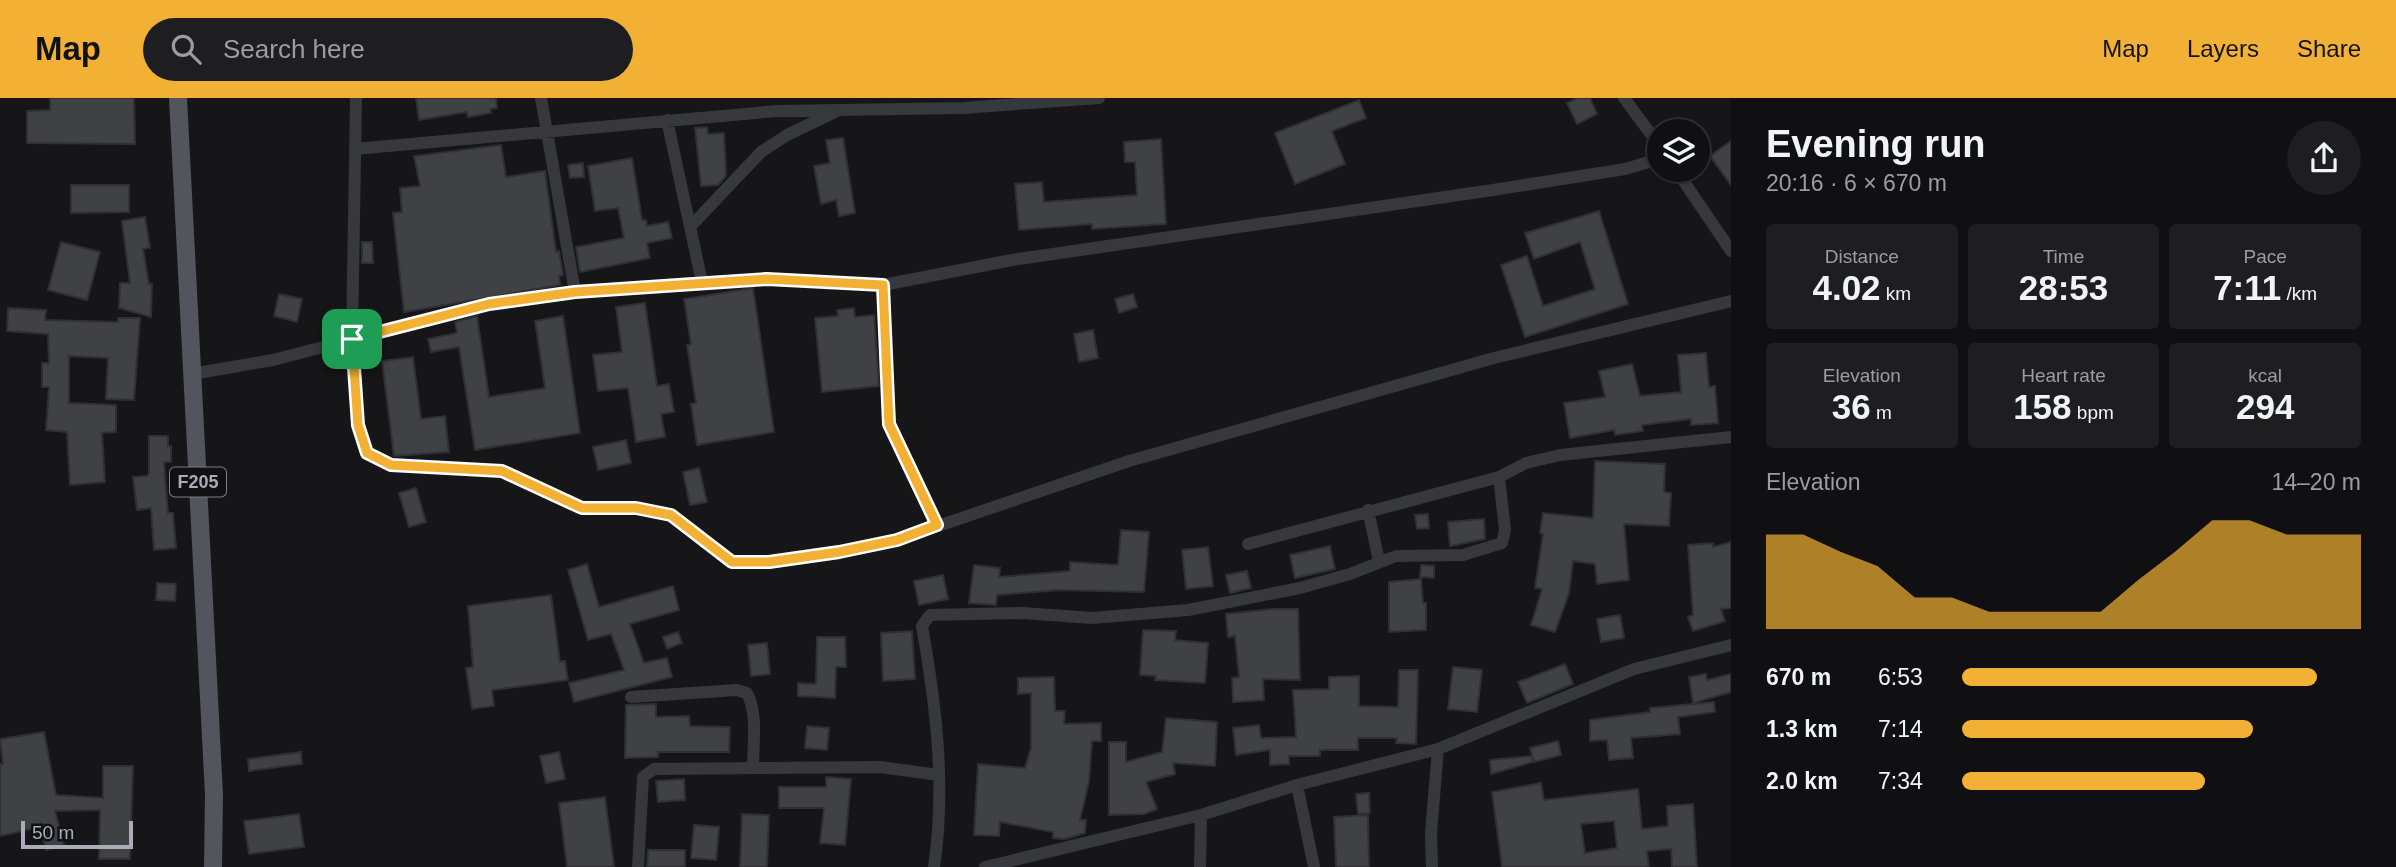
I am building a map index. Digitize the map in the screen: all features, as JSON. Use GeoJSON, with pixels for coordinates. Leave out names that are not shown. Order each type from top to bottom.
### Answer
{"type":"FeatureCollection","features":[{"type":"Feature","properties":{"kind":"main road","name":"F205"},"geometry":{"type":"LineString","coordinates":[[178,98],[214,795],[213,867]]}},
{"type":"Feature","properties":{"kind":"street"},"geometry":{"type":"LineString","coordinates":[[356,98],[352,339],[358,425],[367,453],[391,465],[502,471],[582,508],[636,508],[671,515],[732,562],[769,562],[897,540],[1129,461],[1494,358],[1731,301]]}},
{"type":"Feature","properties":{"kind":"street"},"geometry":{"type":"LineString","coordinates":[[541,98],[575,292]]}},
{"type":"Feature","properties":{"kind":"street"},"geometry":{"type":"LineString","coordinates":[[355,149],[546,133],[777,105],[841,109],[963,108],[1098,98]]}},
{"type":"Feature","properties":{"kind":"street"},"geometry":{"type":"LineString","coordinates":[[1624,98],[1647,129]]}},
{"type":"Feature","properties":{"kind":"street"},"geometry":{"type":"LineString","coordinates":[[692,225],[761,152],[787,135],[841,109]]}},
{"type":"Feature","properties":{"kind":"street"},"geometry":{"type":"LineString","coordinates":[[667,120],[692,225],[702,282]]}},
{"type":"Feature","properties":{"kind":"street"},"geometry":{"type":"LineString","coordinates":[[192,374],[273,360],[489,304],[575,292],[702,282],[767,279],[883,285],[1012,260],[1519,186],[1625,169],[1647,163]]}},
{"type":"Feature","properties":{"kind":"street"},"geometry":{"type":"LineString","coordinates":[[1684,182],[1731,251]]}},
{"type":"Feature","properties":{"kind":"street"},"geometry":{"type":"LineString","coordinates":[[883,285],[889,424],[937,525]]}},
{"type":"Feature","properties":{"kind":"street"},"geometry":{"type":"LineString","coordinates":[[1248,544],[1499,477],[1526,463],[1560,454],[1731,437]]}},
{"type":"Feature","properties":{"kind":"street"},"geometry":{"type":"LineString","coordinates":[[934,867],[939,831],[939,775],[933,687],[922,626],[930,615],[1023,613],[1092,618],[1188,610],[1350,575],[1396,556],[1463,555],[1502,543],[1505,530],[1499,477]]}},
{"type":"Feature","properties":{"kind":"street"},"geometry":{"type":"LineString","coordinates":[[1368,510],[1379,561]]}},
{"type":"Feature","properties":{"kind":"street"},"geometry":{"type":"LineString","coordinates":[[985,867],[1201,815],[1297,785],[1438,749],[1634,669],[1731,645]]}},
{"type":"Feature","properties":{"kind":"street"},"geometry":{"type":"LineString","coordinates":[[631,698],[737,690],[747,693],[751,701],[754,727],[753,767]]}},
{"type":"Feature","properties":{"kind":"street"},"geometry":{"type":"LineString","coordinates":[[1432,867],[1431,833],[1438,749]]}},
{"type":"Feature","properties":{"kind":"street"},"geometry":{"type":"LineString","coordinates":[[638,867],[643,777],[654,769],[880,767],[939,775]]}},
{"type":"Feature","properties":{"kind":"street"},"geometry":{"type":"LineString","coordinates":[[1297,785],[1314,867]]}},
{"type":"Feature","properties":{"kind":"street"},"geometry":{"type":"LineString","coordinates":[[1200,867],[1201,815]]}},
{"type":"Feature","properties":{"kind":"building"},"geometry":{"type":"Polygon","coordinates":[[[50,98],[134,98],[135,144],[27,143],[27,111],[50,110],[50,98]]]}},
{"type":"Feature","properties":{"kind":"building"},"geometry":{"type":"Polygon","coordinates":[[[416,98],[496,98],[497,108],[490,109],[491,113],[468,117],[467,112],[419,120],[416,98]]]}},
{"type":"Feature","properties":{"kind":"building"},"geometry":{"type":"Polygon","coordinates":[[[1578,98],[1590,98],[1597,114],[1577,124],[1567,103],[1578,98]]]}},
{"type":"Feature","properties":{"kind":"building"},"geometry":{"type":"Polygon","coordinates":[[[1359,100],[1366,118],[1332,131],[1345,164],[1295,184],[1275,133],[1359,100]]]}},
{"type":"Feature","properties":{"kind":"building"},"geometry":{"type":"Polygon","coordinates":[[[707,127],[708,134],[724,133],[726,176],[718,185],[701,186],[695,128],[707,127]]]}},
{"type":"Feature","properties":{"kind":"building"},"geometry":{"type":"Polygon","coordinates":[[[843,138],[855,213],[839,216],[836,200],[821,204],[814,166],[830,163],[826,140],[843,138]]]}},
{"type":"Feature","properties":{"kind":"building"},"geometry":{"type":"Polygon","coordinates":[[[1161,139],[1166,224],[1092,229],[1092,224],[1019,230],[1015,184],[1042,182],[1044,202],[1137,195],[1135,162],[1125,162],[1124,142],[1161,139]]]}},
{"type":"Feature","properties":{"kind":"building"},"geometry":{"type":"Polygon","coordinates":[[[1731,141],[1731,185],[1710,156],[1731,141]]]}},
{"type":"Feature","properties":{"kind":"building"},"geometry":{"type":"Polygon","coordinates":[[[501,145],[506,177],[545,171],[556,252],[559,251],[563,275],[559,276],[560,285],[404,312],[393,213],[402,212],[400,188],[420,186],[414,156],[501,145]]]}},
{"type":"Feature","properties":{"kind":"building"},"geometry":{"type":"Polygon","coordinates":[[[632,158],[642,220],[646,220],[647,226],[668,222],[672,238],[647,243],[650,258],[580,272],[576,247],[624,238],[618,208],[595,211],[588,166],[632,158]]]}},
{"type":"Feature","properties":{"kind":"building"},"geometry":{"type":"Polygon","coordinates":[[[583,163],[584,177],[570,178],[568,165],[583,163]]]}},
{"type":"Feature","properties":{"kind":"building"},"geometry":{"type":"Polygon","coordinates":[[[71,185],[129,185],[129,212],[71,213],[71,185]]]}},
{"type":"Feature","properties":{"kind":"building"},"geometry":{"type":"Polygon","coordinates":[[[1599,211],[1628,304],[1525,337],[1501,265],[1527,256],[1543,306],[1595,289],[1580,242],[1534,259],[1525,233],[1599,211]]]}},
{"type":"Feature","properties":{"kind":"building"},"geometry":{"type":"Polygon","coordinates":[[[145,217],[150,248],[143,249],[149,284],[152,284],[151,317],[119,308],[120,283],[130,283],[122,221],[145,217]]]}},
{"type":"Feature","properties":{"kind":"building"},"geometry":{"type":"Polygon","coordinates":[[[61,242],[100,252],[87,300],[48,290],[61,242]]]}},
{"type":"Feature","properties":{"kind":"building"},"geometry":{"type":"Polygon","coordinates":[[[362,242],[372,242],[373,263],[362,263],[362,242]]]}},
{"type":"Feature","properties":{"kind":"building"},"geometry":{"type":"Polygon","coordinates":[[[753,288],[774,432],[697,445],[691,404],[696,403],[687,345],[691,344],[684,299],[753,288]]]}},
{"type":"Feature","properties":{"kind":"building"},"geometry":{"type":"Polygon","coordinates":[[[279,294],[302,299],[297,322],[274,316],[279,294]]]}},
{"type":"Feature","properties":{"kind":"building"},"geometry":{"type":"Polygon","coordinates":[[[1133,294],[1137,307],[1119,313],[1115,299],[1133,294]]]}},
{"type":"Feature","properties":{"kind":"building"},"geometry":{"type":"Polygon","coordinates":[[[645,303],[657,386],[669,384],[674,412],[661,414],[665,437],[636,442],[628,388],[598,391],[593,355],[622,352],[616,307],[645,303]]]}},
{"type":"Feature","properties":{"kind":"building"},"geometry":{"type":"Polygon","coordinates":[[[8,308],[46,310],[45,320],[118,322],[118,318],[140,318],[134,400],[106,399],[108,358],[69,356],[69,403],[116,405],[116,432],[102,433],[105,482],[70,485],[67,432],[46,430],[49,387],[42,387],[42,363],[49,363],[48,334],[7,331],[8,308]]]}},
{"type":"Feature","properties":{"kind":"building"},"geometry":{"type":"Polygon","coordinates":[[[854,308],[855,317],[874,315],[879,386],[822,392],[815,318],[838,316],[837,310],[854,308]]]}},
{"type":"Feature","properties":{"kind":"building"},"geometry":{"type":"Polygon","coordinates":[[[477,316],[489,397],[545,388],[535,321],[563,316],[580,433],[475,450],[459,347],[431,352],[428,339],[457,333],[455,322],[477,316]]]}},
{"type":"Feature","properties":{"kind":"building"},"geometry":{"type":"Polygon","coordinates":[[[1093,330],[1098,358],[1079,362],[1074,334],[1093,330]]]}},
{"type":"Feature","properties":{"kind":"building"},"geometry":{"type":"Polygon","coordinates":[[[1706,353],[1709,387],[1715,386],[1718,423],[1691,425],[1691,419],[1642,425],[1643,431],[1615,435],[1614,430],[1570,438],[1564,403],[1605,397],[1599,371],[1632,364],[1640,396],[1681,392],[1678,355],[1706,353]]]}},
{"type":"Feature","properties":{"kind":"building"},"geometry":{"type":"Polygon","coordinates":[[[413,357],[421,419],[445,416],[449,452],[394,456],[382,361],[413,357]]]}},
{"type":"Feature","properties":{"kind":"building"},"geometry":{"type":"Polygon","coordinates":[[[149,436],[168,436],[168,446],[171,446],[171,462],[164,462],[168,513],[173,513],[176,548],[154,550],[151,508],[137,510],[133,477],[147,476],[149,473],[149,436]]]}},
{"type":"Feature","properties":{"kind":"building"},"geometry":{"type":"Polygon","coordinates":[[[626,440],[631,463],[598,470],[593,447],[626,440]]]}},
{"type":"Feature","properties":{"kind":"building"},"geometry":{"type":"Polygon","coordinates":[[[1595,461],[1665,464],[1664,492],[1671,493],[1669,526],[1624,524],[1629,580],[1597,584],[1595,564],[1573,561],[1569,593],[1555,632],[1531,625],[1542,589],[1535,588],[1543,534],[1540,533],[1543,513],[1593,518],[1595,461]]]}},
{"type":"Feature","properties":{"kind":"building"},"geometry":{"type":"Polygon","coordinates":[[[699,468],[707,502],[690,505],[683,472],[699,468]]]}},
{"type":"Feature","properties":{"kind":"building"},"geometry":{"type":"Polygon","coordinates":[[[416,488],[426,522],[409,527],[399,493],[416,488]]]}},
{"type":"Feature","properties":{"kind":"building"},"geometry":{"type":"Polygon","coordinates":[[[1428,514],[1429,528],[1417,529],[1415,515],[1428,514]]]}},
{"type":"Feature","properties":{"kind":"building"},"geometry":{"type":"Polygon","coordinates":[[[1484,519],[1485,539],[1450,546],[1448,522],[1484,519]]]}},
{"type":"Feature","properties":{"kind":"building"},"geometry":{"type":"Polygon","coordinates":[[[1121,530],[1149,532],[1144,592],[1059,590],[997,595],[996,605],[969,603],[974,565],[1000,568],[999,577],[1070,571],[1070,562],[1118,565],[1121,530]]]}},
{"type":"Feature","properties":{"kind":"building"},"geometry":{"type":"Polygon","coordinates":[[[1731,542],[1731,608],[1721,609],[1725,621],[1693,631],[1688,617],[1693,615],[1688,545],[1713,543],[1713,547],[1731,542]]]}},
{"type":"Feature","properties":{"kind":"building"},"geometry":{"type":"Polygon","coordinates":[[[1330,546],[1335,569],[1295,578],[1290,555],[1330,546]]]}},
{"type":"Feature","properties":{"kind":"building"},"geometry":{"type":"Polygon","coordinates":[[[1208,547],[1213,586],[1186,589],[1182,550],[1208,547]]]}},
{"type":"Feature","properties":{"kind":"building"},"geometry":{"type":"Polygon","coordinates":[[[587,564],[599,607],[673,586],[679,610],[630,624],[644,663],[667,658],[672,677],[574,702],[569,683],[624,670],[611,634],[588,640],[568,570],[587,564]]]}},
{"type":"Feature","properties":{"kind":"building"},"geometry":{"type":"Polygon","coordinates":[[[1421,565],[1434,566],[1434,578],[1420,577],[1421,565]]]}},
{"type":"Feature","properties":{"kind":"building"},"geometry":{"type":"Polygon","coordinates":[[[1247,571],[1251,588],[1230,593],[1226,575],[1247,571]]]}},
{"type":"Feature","properties":{"kind":"building"},"geometry":{"type":"Polygon","coordinates":[[[943,575],[948,599],[919,605],[914,581],[943,575]]]}},
{"type":"Feature","properties":{"kind":"building"},"geometry":{"type":"Polygon","coordinates":[[[1421,579],[1423,603],[1426,603],[1426,630],[1389,632],[1389,582],[1421,579]]]}},
{"type":"Feature","properties":{"kind":"building"},"geometry":{"type":"Polygon","coordinates":[[[157,583],[176,584],[175,601],[156,600],[157,583]]]}},
{"type":"Feature","properties":{"kind":"building"},"geometry":{"type":"Polygon","coordinates":[[[551,595],[560,662],[565,661],[568,680],[492,690],[494,706],[472,709],[466,668],[473,667],[468,606],[551,595]]]}},
{"type":"Feature","properties":{"kind":"building"},"geometry":{"type":"Polygon","coordinates":[[[1298,609],[1300,680],[1263,679],[1264,700],[1233,702],[1232,678],[1239,677],[1235,636],[1228,637],[1226,614],[1298,609]]]}},
{"type":"Feature","properties":{"kind":"building"},"geometry":{"type":"Polygon","coordinates":[[[1620,615],[1624,638],[1601,642],[1597,619],[1620,615]]]}},
{"type":"Feature","properties":{"kind":"building"},"geometry":{"type":"Polygon","coordinates":[[[1143,630],[1176,631],[1175,640],[1208,643],[1205,683],[1155,680],[1156,676],[1140,675],[1143,630]]]}},
{"type":"Feature","properties":{"kind":"building"},"geometry":{"type":"Polygon","coordinates":[[[912,631],[915,679],[883,681],[881,633],[912,631]]]}},
{"type":"Feature","properties":{"kind":"building"},"geometry":{"type":"Polygon","coordinates":[[[678,632],[682,643],[667,649],[663,637],[678,632]]]}},
{"type":"Feature","properties":{"kind":"building"},"geometry":{"type":"Polygon","coordinates":[[[817,637],[845,637],[846,667],[836,667],[835,698],[798,696],[798,683],[816,684],[817,637]]]}},
{"type":"Feature","properties":{"kind":"building"},"geometry":{"type":"Polygon","coordinates":[[[767,643],[770,674],[751,676],[748,645],[767,643]]]}},
{"type":"Feature","properties":{"kind":"building"},"geometry":{"type":"Polygon","coordinates":[[[1565,664],[1573,684],[1527,703],[1518,682],[1565,664]]]}},
{"type":"Feature","properties":{"kind":"building"},"geometry":{"type":"Polygon","coordinates":[[[1453,667],[1482,670],[1477,712],[1448,709],[1453,667]]]}},
{"type":"Feature","properties":{"kind":"building"},"geometry":{"type":"Polygon","coordinates":[[[1399,670],[1418,670],[1416,744],[1396,743],[1397,738],[1358,738],[1358,750],[1320,750],[1320,756],[1289,756],[1289,764],[1270,765],[1270,750],[1236,755],[1233,728],[1259,725],[1261,738],[1296,737],[1293,690],[1329,689],[1329,677],[1359,676],[1359,706],[1398,707],[1399,670]]]}},
{"type":"Feature","properties":{"kind":"building"},"geometry":{"type":"Polygon","coordinates":[[[1706,674],[1707,680],[1731,674],[1731,692],[1693,703],[1689,677],[1706,674]]]}},
{"type":"Feature","properties":{"kind":"building"},"geometry":{"type":"Polygon","coordinates":[[[1054,677],[1055,711],[1065,711],[1064,724],[1101,723],[1101,741],[1092,741],[1089,781],[1080,820],[1086,820],[1085,833],[1065,839],[1053,838],[1053,832],[1000,822],[999,836],[974,835],[978,764],[1025,768],[1031,748],[1031,693],[1018,694],[1018,678],[1054,677]]]}},
{"type":"Feature","properties":{"kind":"building"},"geometry":{"type":"Polygon","coordinates":[[[1714,702],[1715,712],[1678,717],[1680,734],[1631,738],[1633,758],[1609,760],[1607,740],[1590,741],[1590,720],[1650,712],[1650,708],[1714,702]]]}},
{"type":"Feature","properties":{"kind":"building"},"geometry":{"type":"Polygon","coordinates":[[[656,704],[656,717],[689,716],[690,726],[730,727],[729,752],[658,752],[658,757],[625,758],[626,705],[656,704]]]}},
{"type":"Feature","properties":{"kind":"building"},"geometry":{"type":"Polygon","coordinates":[[[1166,718],[1217,722],[1215,766],[1173,763],[1175,774],[1146,782],[1157,809],[1144,814],[1109,815],[1109,742],[1126,742],[1126,762],[1162,752],[1166,718]]]}},
{"type":"Feature","properties":{"kind":"building"},"geometry":{"type":"Polygon","coordinates":[[[807,726],[829,728],[827,750],[805,748],[807,726]]]}},
{"type":"Feature","properties":{"kind":"building"},"geometry":{"type":"Polygon","coordinates":[[[44,732],[56,795],[103,798],[103,766],[133,766],[130,859],[99,859],[100,810],[55,811],[64,845],[46,850],[40,827],[0,836],[0,764],[3,764],[0,739],[44,732]]]}},
{"type":"Feature","properties":{"kind":"building"},"geometry":{"type":"Polygon","coordinates":[[[1558,741],[1561,755],[1534,762],[1530,748],[1558,741]]]}},
{"type":"Feature","properties":{"kind":"building"},"geometry":{"type":"Polygon","coordinates":[[[301,752],[302,764],[249,771],[248,759],[301,752]]]}},
{"type":"Feature","properties":{"kind":"building"},"geometry":{"type":"Polygon","coordinates":[[[559,752],[565,779],[546,783],[540,756],[559,752]]]}},
{"type":"Feature","properties":{"kind":"building"},"geometry":{"type":"Polygon","coordinates":[[[1532,756],[1533,762],[1491,774],[1490,760],[1532,756]]]}},
{"type":"Feature","properties":{"kind":"building"},"geometry":{"type":"Polygon","coordinates":[[[826,777],[851,779],[845,845],[820,843],[824,808],[779,808],[779,787],[826,787],[826,777]]]}},
{"type":"Feature","properties":{"kind":"building"},"geometry":{"type":"Polygon","coordinates":[[[684,779],[685,800],[658,802],[656,781],[684,779]]]}},
{"type":"Feature","properties":{"kind":"building"},"geometry":{"type":"Polygon","coordinates":[[[1541,783],[1544,800],[1638,789],[1642,829],[1668,826],[1667,806],[1693,804],[1697,867],[1672,867],[1671,849],[1647,851],[1649,867],[1502,867],[1492,792],[1541,783]],[[1614,821],[1581,824],[1585,853],[1617,848],[1614,821]]]}},
{"type":"Feature","properties":{"kind":"building"},"geometry":{"type":"Polygon","coordinates":[[[1369,793],[1370,813],[1358,814],[1356,794],[1369,793]]]}},
{"type":"Feature","properties":{"kind":"building"},"geometry":{"type":"Polygon","coordinates":[[[605,797],[614,867],[567,867],[559,803],[605,797]]]}},
{"type":"Feature","properties":{"kind":"building"},"geometry":{"type":"Polygon","coordinates":[[[299,814],[304,847],[249,854],[244,821],[299,814]]]}},
{"type":"Feature","properties":{"kind":"building"},"geometry":{"type":"Polygon","coordinates":[[[742,814],[769,815],[767,867],[740,867],[742,814]]]}},
{"type":"Feature","properties":{"kind":"building"},"geometry":{"type":"Polygon","coordinates":[[[1368,815],[1369,867],[1336,867],[1334,817],[1368,815]]]}},
{"type":"Feature","properties":{"kind":"building"},"geometry":{"type":"Polygon","coordinates":[[[694,825],[719,827],[716,860],[691,858],[694,825]]]}},
{"type":"Feature","properties":{"kind":"building"},"geometry":{"type":"Polygon","coordinates":[[[648,850],[685,850],[685,867],[647,867],[648,850]]]}},
{"type":"Feature","properties":{"kind":"route"},"geometry":{"type":"LineString","coordinates":[[767,279],[883,285],[889,424],[937,525],[897,540],[839,552],[769,562],[732,562],[697,538],[671,515],[636,508],[582,508],[502,471],[391,465],[367,453],[358,425],[352,339],[489,304],[575,292],[767,279]]}}]}
